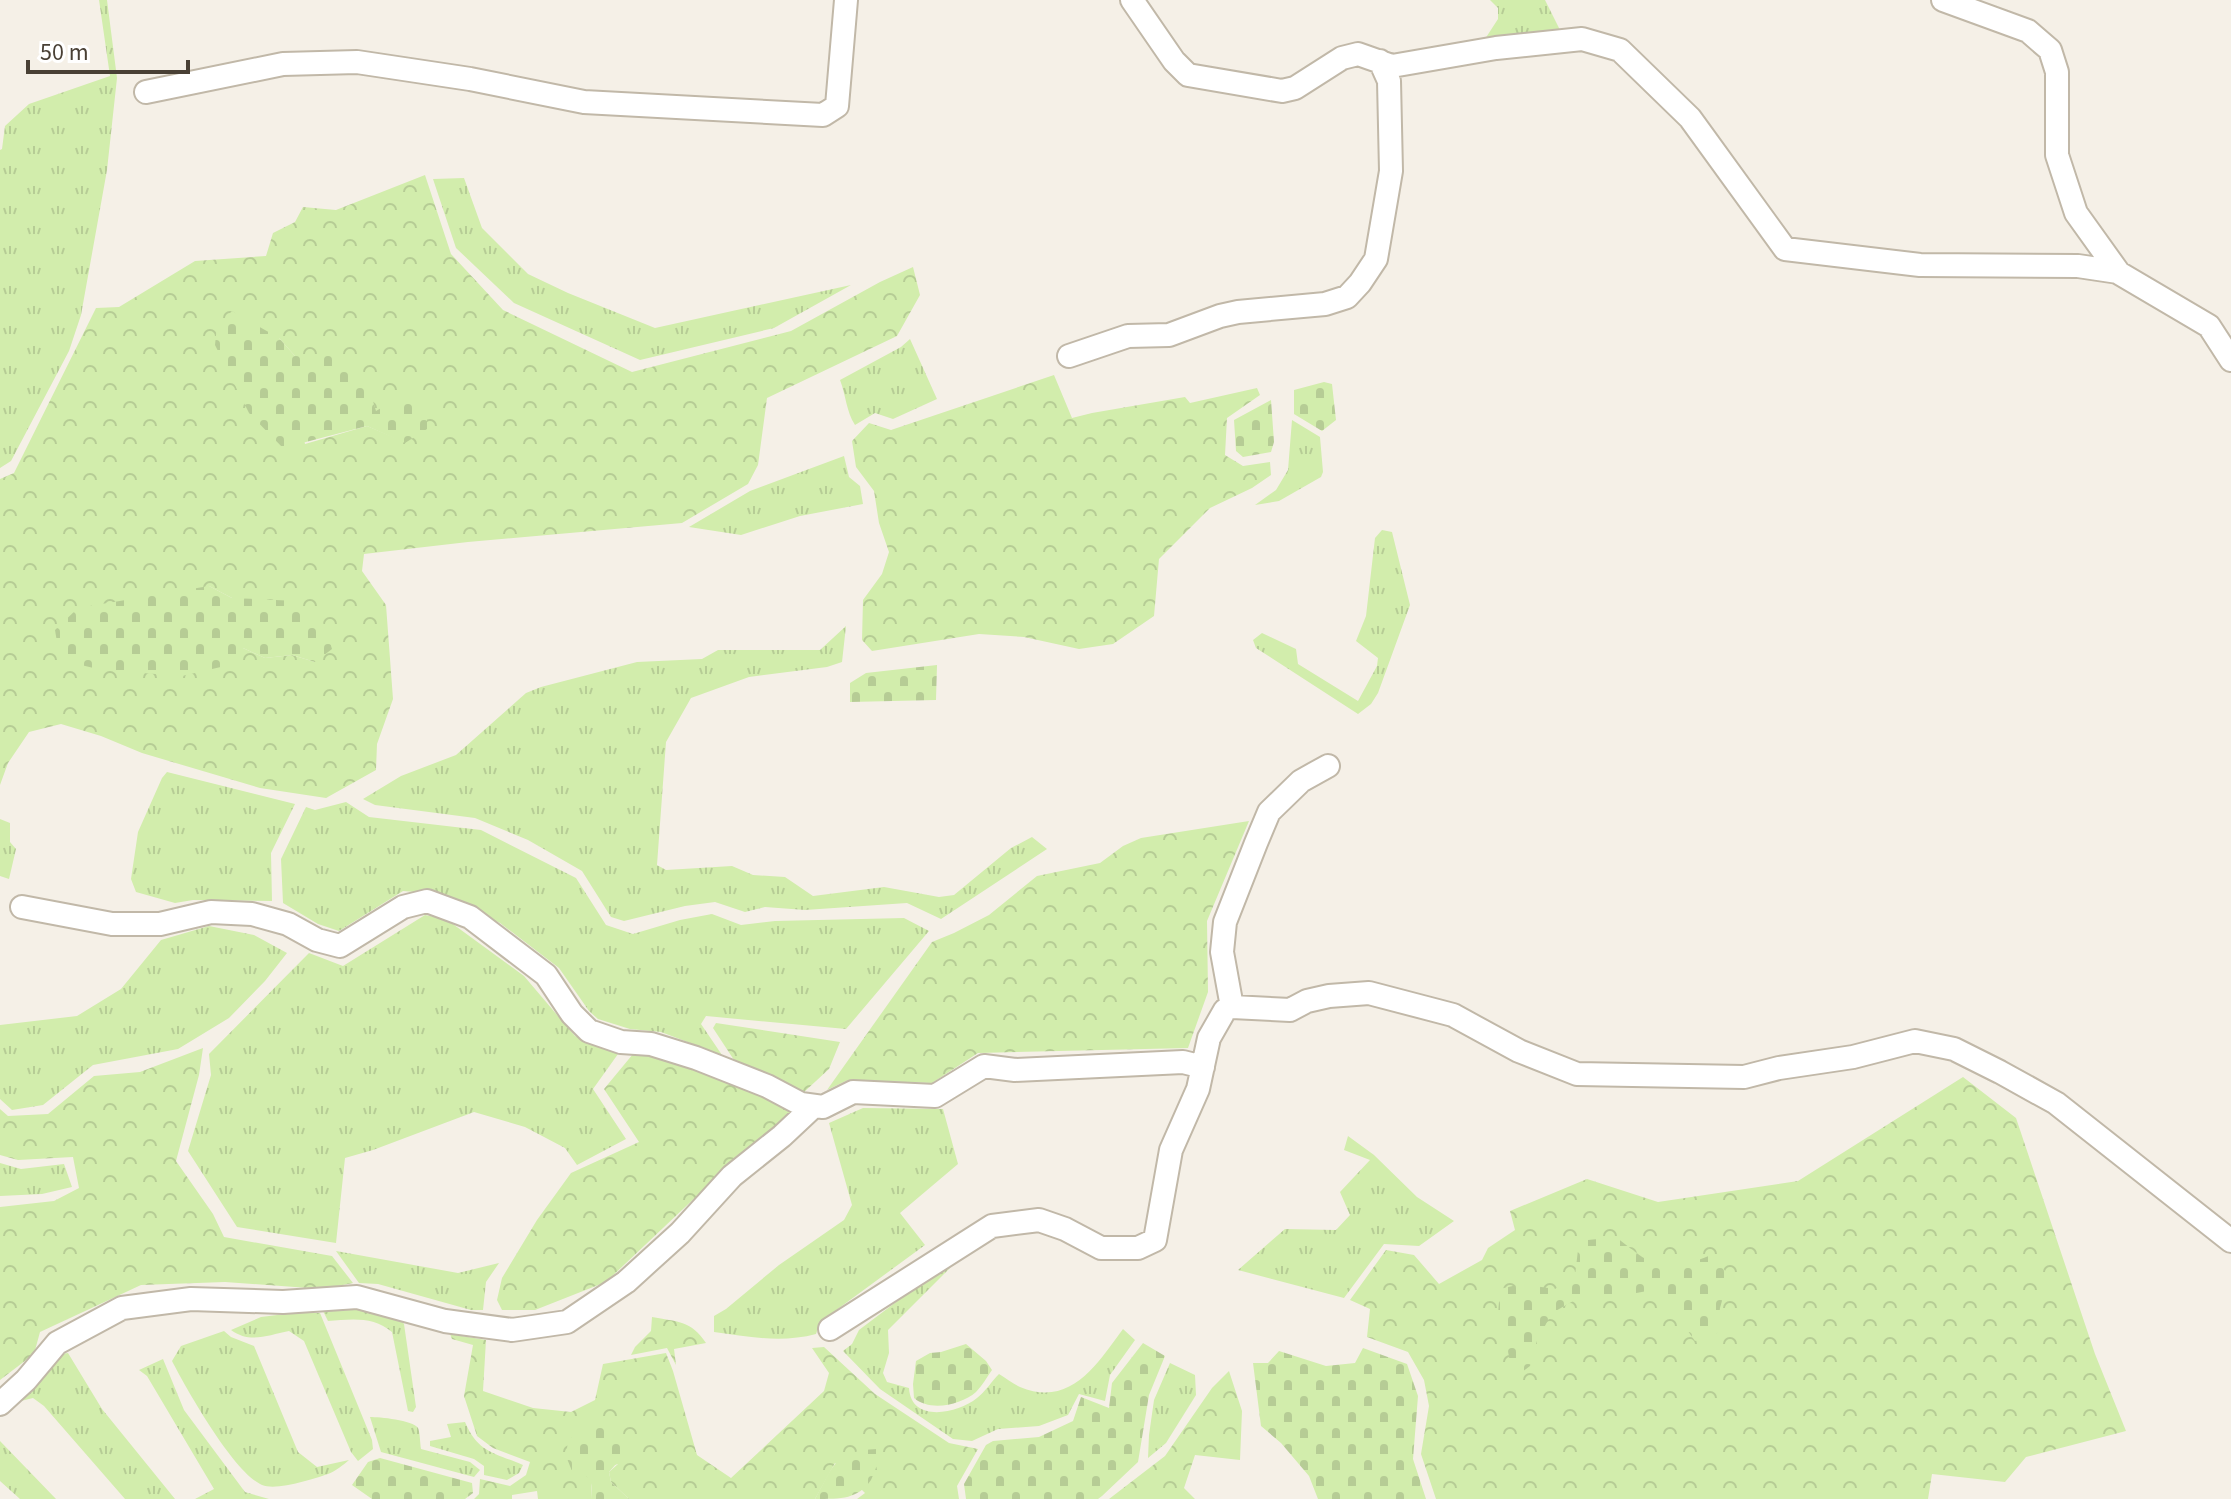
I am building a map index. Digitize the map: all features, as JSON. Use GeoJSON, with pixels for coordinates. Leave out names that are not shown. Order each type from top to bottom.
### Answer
{"type":"FeatureCollection","features":[{"type":"Feature","properties":{"kind":"street"},"geometry":{"type":"LineString","coordinates":[[146,92],[283,64],[357,62],[470,79],[584,102],[823,115],[837,106],[846,0]]}},
{"type":"Feature","properties":{"kind":"street"},"geometry":{"type":"LineString","coordinates":[[1132,0],[1174,61],[1188,75],[1282,91],[1295,88],[1342,58],[1358,54],[1392,66],[1496,48],[1582,39],[1620,50],[1690,118],[1785,249],[1920,265],[2078,266],[2118,272],[2209,326],[2231,360]]}},
{"type":"Feature","properties":{"kind":"street"},"geometry":{"type":"LineString","coordinates":[[1943,0],[2028,31],[2050,50],[2057,72],[2057,155],[2076,213],[2118,272]]}},
{"type":"Feature","properties":{"kind":"street"},"geometry":{"type":"LineString","coordinates":[[1069,356],[1128,336],[1169,335],[1238,312],[1325,304],[1347,297],[1376,259],[1391,171],[1389,81],[1380,61]]}},
{"type":"Feature","properties":{"kind":"street"},"geometry":{"type":"LineString","coordinates":[[1232,1007],[1222,952],[1225,922],[1256,843],[1269,812],[1301,781],[1328,766]]}},
{"type":"Feature","properties":{"kind":"street"},"geometry":{"type":"LineString","coordinates":[[22,907],[112,924],[160,924],[211,912],[252,914],[288,924],[317,940],[340,946],[403,907],[427,901],[470,917],[546,975],[572,1014],[589,1031],[621,1042],[651,1044],[696,1058],[767,1086],[801,1104],[814,1106],[823,1107],[853,1092],[935,1096],[984,1066],[1015,1070],[1183,1062],[1203,1067]]}},
{"type":"Feature","properties":{"kind":"street"},"geometry":{"type":"LineString","coordinates":[[830,1329],[992,1226],[1039,1220],[1065,1229],[1101,1248],[1138,1248],[1155,1240],[1171,1150],[1198,1089],[1209,1038],[1225,1010],[1232,1007],[1290,1010],[1318,998],[1369,993],[1453,1015],[1519,1051],[1577,1074],[1744,1077],[1779,1068],[1853,1057],[1915,1041],[1954,1049],[2056,1103],[2231,1241]]}},
{"type":"Feature","properties":{"kind":"street"},"geometry":{"type":"LineString","coordinates":[[0,1404],[26,1380],[57,1343],[122,1308],[191,1299],[283,1302],[357,1297],[445,1321],[512,1330],[567,1322],[626,1282],[680,1233],[732,1176],[814,1106]]}},
{"type":"Feature","properties":{"kind":"green space"},"geometry":{"type":"Polygon","coordinates":[[[99,0],[107,0],[117,78],[107,170],[81,315],[69,351],[11,461],[0,468],[0,150],[5,126],[29,104],[110,76],[99,0]]]}},
{"type":"Feature","properties":{"kind":"green space"},"geometry":{"type":"Polygon","coordinates":[[[1490,0],[1545,0],[1560,30],[1485,39],[1498,19],[1498,8],[1490,0]]]}},
{"type":"Feature","properties":{"kind":"green space"},"geometry":{"type":"Polygon","coordinates":[[[425,175],[451,254],[503,310],[632,372],[791,331],[913,267],[920,295],[897,336],[767,398],[758,465],[748,484],[682,523],[364,554],[362,571],[386,605],[393,699],[377,744],[376,770],[326,798],[260,788],[142,753],[61,724],[29,732],[8,763],[0,785],[0,479],[14,473],[96,308],[119,307],[195,261],[266,256],[273,233],[295,222],[303,207],[336,210],[425,175]],[[279,338],[305,444],[367,426],[405,442],[376,411],[295,356],[279,338]],[[209,586],[243,648],[265,658],[292,655],[315,662],[232,598],[209,586]]]}},
{"type":"Feature","properties":{"kind":"green space"},"geometry":{"type":"Polygon","coordinates":[[[464,178],[482,228],[528,274],[655,328],[851,285],[774,328],[640,360],[514,303],[456,248],[433,179],[464,178]]]}},
{"type":"Feature","properties":{"kind":"green space"},"geometry":{"type":"Polygon","coordinates":[[[232,311],[279,338],[295,356],[333,356],[364,372],[376,411],[400,397],[427,401],[427,429],[405,443],[367,426],[283,448],[249,413],[215,345],[217,326],[232,311]]]}},
{"type":"Feature","properties":{"kind":"green space"},"geometry":{"type":"Polygon","coordinates":[[[910,339],[937,399],[893,419],[875,413],[855,425],[840,380],[910,339]]]}},
{"type":"Feature","properties":{"kind":"green space"},"geometry":{"type":"Polygon","coordinates":[[[1054,375],[1072,418],[1185,397],[1190,403],[1257,388],[1260,395],[1227,418],[1225,455],[1243,466],[1270,462],[1271,475],[1210,508],[1159,559],[1154,616],[1113,644],[1079,649],[1024,637],[979,634],[872,651],[862,640],[863,600],[882,574],[889,552],[879,523],[874,491],[856,467],[852,441],[869,423],[891,430],[1054,375]]]}},
{"type":"Feature","properties":{"kind":"green space"},"geometry":{"type":"Polygon","coordinates":[[[1324,382],[1332,384],[1336,420],[1322,431],[1294,414],[1294,390],[1324,382]]]}},
{"type":"Feature","properties":{"kind":"green space"},"geometry":{"type":"Polygon","coordinates":[[[1271,400],[1274,442],[1271,452],[1243,457],[1236,451],[1234,420],[1271,400]]]}},
{"type":"Feature","properties":{"kind":"green space"},"geometry":{"type":"Polygon","coordinates":[[[1292,420],[1320,437],[1321,477],[1279,501],[1255,505],[1276,490],[1288,470],[1292,420]]]}},
{"type":"Feature","properties":{"kind":"green space"},"geometry":{"type":"Polygon","coordinates":[[[844,456],[849,477],[860,486],[863,504],[800,516],[741,535],[689,527],[750,491],[844,456]]]}},
{"type":"Feature","properties":{"kind":"green space"},"geometry":{"type":"Polygon","coordinates":[[[1382,530],[1392,532],[1410,605],[1378,693],[1371,704],[1358,714],[1256,648],[1253,640],[1262,633],[1296,649],[1298,664],[1358,701],[1377,666],[1378,658],[1356,641],[1366,616],[1375,538],[1382,530]]]}},
{"type":"Feature","properties":{"kind":"green space"},"geometry":{"type":"Polygon","coordinates":[[[209,586],[232,598],[297,601],[325,625],[332,649],[315,662],[292,655],[265,658],[243,648],[225,666],[182,676],[102,670],[60,660],[55,630],[78,608],[209,586]]]}},
{"type":"Feature","properties":{"kind":"green space"},"geometry":{"type":"Polygon","coordinates":[[[846,626],[842,662],[827,667],[749,677],[691,698],[666,742],[657,865],[666,870],[732,866],[753,875],[785,877],[813,896],[884,887],[939,897],[954,895],[1011,848],[1032,837],[1047,849],[941,919],[907,903],[805,910],[765,907],[745,912],[715,902],[624,921],[611,917],[582,871],[528,840],[475,818],[375,805],[363,799],[401,776],[456,755],[526,693],[541,687],[637,662],[702,659],[718,650],[820,650],[846,626]]]}},
{"type":"Feature","properties":{"kind":"green space"},"geometry":{"type":"Polygon","coordinates":[[[937,665],[936,700],[850,702],[850,683],[866,673],[937,665]]]}},
{"type":"Feature","properties":{"kind":"green space"},"geometry":{"type":"Polygon","coordinates":[[[167,772],[295,804],[271,853],[272,901],[193,900],[175,903],[136,892],[131,879],[138,832],[167,772]]]}},
{"type":"Feature","properties":{"kind":"green space"},"geometry":{"type":"Polygon","coordinates":[[[346,802],[369,817],[481,830],[576,878],[606,925],[633,934],[712,914],[741,925],[775,921],[904,918],[929,931],[846,1029],[706,1016],[701,1024],[722,1055],[661,1032],[630,1029],[598,1019],[559,968],[500,923],[438,894],[403,891],[339,931],[318,924],[283,903],[281,859],[306,807],[315,810],[346,802]]]}},
{"type":"Feature","properties":{"kind":"green space"},"geometry":{"type":"Polygon","coordinates":[[[0,819],[10,823],[10,842],[16,849],[9,879],[0,876],[0,819]]]}},
{"type":"Feature","properties":{"kind":"green space"},"geometry":{"type":"Polygon","coordinates":[[[1249,821],[1207,921],[1208,992],[1188,1048],[978,1053],[932,1083],[848,1080],[827,1090],[932,942],[989,915],[1037,876],[1100,863],[1123,846],[1141,838],[1249,821]]]}},
{"type":"Feature","properties":{"kind":"green space"},"geometry":{"type":"Polygon","coordinates":[[[425,915],[446,919],[524,976],[575,1036],[618,1054],[593,1089],[626,1139],[577,1165],[565,1148],[525,1127],[474,1112],[345,1158],[336,1243],[237,1227],[188,1151],[211,1075],[209,1054],[309,953],[343,966],[425,915]]]}},
{"type":"Feature","properties":{"kind":"green space"},"geometry":{"type":"Polygon","coordinates":[[[209,926],[254,935],[287,953],[229,1018],[178,1049],[93,1065],[43,1105],[12,1110],[0,1099],[0,1025],[77,1016],[121,989],[161,940],[209,926]]]}},
{"type":"Feature","properties":{"kind":"green space"},"geometry":{"type":"Polygon","coordinates":[[[716,1023],[840,1042],[829,1069],[803,1093],[734,1060],[713,1028],[716,1023]]]}},
{"type":"Feature","properties":{"kind":"green space"},"geometry":{"type":"Polygon","coordinates":[[[203,1048],[176,1161],[213,1214],[224,1237],[332,1256],[353,1283],[322,1289],[225,1282],[141,1285],[40,1332],[34,1354],[0,1380],[0,1207],[54,1201],[79,1188],[73,1157],[18,1160],[0,1155],[0,1109],[8,1116],[48,1114],[94,1076],[140,1072],[203,1048]]]}},
{"type":"Feature","properties":{"kind":"green space"},"geometry":{"type":"Polygon","coordinates":[[[633,1054],[662,1058],[771,1099],[793,1114],[724,1167],[606,1282],[535,1310],[502,1310],[497,1300],[502,1278],[537,1220],[571,1173],[639,1142],[604,1089],[633,1054]]]}},
{"type":"Feature","properties":{"kind":"green space"},"geometry":{"type":"Polygon","coordinates":[[[1963,1077],[2016,1118],[2095,1354],[2126,1431],[2026,1457],[2005,1482],[1932,1474],[1928,1499],[1436,1499],[1421,1454],[1429,1406],[1424,1380],[1408,1352],[1367,1337],[1370,1309],[1350,1300],[1386,1250],[1414,1255],[1439,1284],[1482,1260],[1488,1248],[1515,1230],[1510,1211],[1587,1179],[1658,1202],[1798,1181],[1963,1077]]]}},
{"type":"Feature","properties":{"kind":"green space"},"geometry":{"type":"Polygon","coordinates":[[[863,1108],[943,1109],[958,1164],[900,1213],[925,1245],[820,1322],[816,1334],[778,1339],[714,1332],[714,1316],[779,1265],[844,1220],[852,1205],[829,1123],[863,1108]]]}},
{"type":"Feature","properties":{"kind":"green space"},"geometry":{"type":"Polygon","coordinates":[[[1348,1136],[1374,1155],[1417,1197],[1454,1221],[1419,1246],[1384,1244],[1344,1298],[1238,1270],[1285,1229],[1336,1230],[1350,1215],[1340,1192],[1370,1160],[1344,1150],[1348,1136]]]}},
{"type":"Feature","properties":{"kind":"green space"},"geometry":{"type":"Polygon","coordinates":[[[0,1163],[21,1169],[64,1164],[72,1187],[42,1194],[0,1196],[0,1163]]]}},
{"type":"Feature","properties":{"kind":"green space"},"geometry":{"type":"Polygon","coordinates":[[[1616,1237],[1640,1256],[1660,1265],[1681,1265],[1711,1255],[1729,1275],[1717,1333],[1695,1341],[1658,1289],[1575,1300],[1552,1313],[1537,1340],[1530,1366],[1514,1378],[1507,1346],[1497,1327],[1500,1289],[1521,1284],[1555,1289],[1575,1276],[1579,1241],[1616,1237]]]}},
{"type":"Feature","properties":{"kind":"green space"},"geometry":{"type":"Polygon","coordinates":[[[336,1251],[458,1273],[499,1263],[486,1282],[483,1310],[471,1310],[378,1284],[359,1283],[336,1251]]]}},
{"type":"Feature","properties":{"kind":"green space"},"geometry":{"type":"Polygon","coordinates":[[[949,1262],[950,1268],[888,1330],[889,1353],[883,1373],[887,1382],[909,1388],[918,1407],[936,1412],[968,1404],[980,1396],[999,1374],[1020,1387],[1054,1392],[1081,1379],[1123,1329],[1135,1340],[1110,1375],[1105,1401],[1079,1394],[1068,1415],[1039,1426],[998,1429],[972,1441],[953,1439],[880,1389],[843,1351],[852,1344],[859,1330],[949,1262]]]}},
{"type":"Feature","properties":{"kind":"green space"},"geometry":{"type":"Polygon","coordinates":[[[378,1309],[398,1316],[404,1324],[416,1407],[413,1412],[408,1411],[392,1332],[370,1321],[328,1321],[323,1311],[378,1309]]]}},
{"type":"Feature","properties":{"kind":"green space"},"geometry":{"type":"Polygon","coordinates":[[[320,1313],[372,1440],[373,1449],[358,1461],[351,1452],[304,1341],[289,1331],[252,1338],[231,1330],[261,1317],[320,1313]]]}},
{"type":"Feature","properties":{"kind":"green space"},"geometry":{"type":"Polygon","coordinates":[[[652,1317],[689,1326],[706,1343],[674,1349],[676,1365],[667,1348],[631,1355],[651,1331],[652,1317]]]}},
{"type":"Feature","properties":{"kind":"green space"},"geometry":{"type":"Polygon","coordinates":[[[224,1331],[254,1346],[298,1452],[317,1467],[349,1460],[328,1474],[277,1487],[262,1485],[238,1465],[212,1429],[172,1361],[181,1346],[224,1331]]]}},
{"type":"Feature","properties":{"kind":"green space"},"geometry":{"type":"Polygon","coordinates":[[[450,1334],[486,1340],[483,1391],[533,1408],[571,1412],[595,1400],[603,1364],[666,1353],[697,1455],[731,1478],[824,1391],[829,1373],[812,1348],[824,1347],[875,1394],[949,1443],[978,1449],[957,1486],[959,1499],[857,1499],[865,1493],[835,1463],[815,1499],[629,1499],[611,1482],[609,1472],[618,1464],[587,1474],[591,1479],[592,1499],[538,1499],[537,1491],[512,1495],[512,1499],[474,1499],[479,1494],[480,1479],[510,1486],[526,1475],[530,1462],[493,1448],[477,1436],[464,1396],[473,1345],[452,1339],[450,1334]]]}},
{"type":"Feature","properties":{"kind":"green space"},"geometry":{"type":"Polygon","coordinates":[[[1143,1343],[1165,1356],[1149,1395],[1138,1462],[1102,1496],[1098,1499],[966,1499],[964,1484],[986,1445],[993,1441],[1039,1437],[1073,1421],[1081,1397],[1109,1408],[1112,1383],[1143,1343]]]}},
{"type":"Feature","properties":{"kind":"green space"},"geometry":{"type":"Polygon","coordinates":[[[966,1344],[992,1370],[976,1392],[962,1400],[937,1406],[914,1398],[916,1361],[930,1353],[966,1344]]]}},
{"type":"Feature","properties":{"kind":"green space"},"geometry":{"type":"Polygon","coordinates":[[[1363,1348],[1407,1364],[1418,1396],[1413,1459],[1426,1499],[1318,1499],[1309,1476],[1281,1443],[1261,1426],[1253,1363],[1268,1363],[1279,1351],[1326,1366],[1355,1363],[1363,1348]]]}},
{"type":"Feature","properties":{"kind":"green space"},"geometry":{"type":"Polygon","coordinates":[[[68,1353],[102,1409],[175,1499],[125,1499],[44,1406],[33,1398],[13,1403],[61,1354],[68,1353]]]}},
{"type":"Feature","properties":{"kind":"green space"},"geometry":{"type":"Polygon","coordinates":[[[163,1359],[184,1410],[245,1492],[269,1499],[195,1499],[214,1489],[147,1376],[139,1370],[163,1359]]]}},
{"type":"Feature","properties":{"kind":"green space"},"geometry":{"type":"Polygon","coordinates":[[[1170,1363],[1195,1375],[1196,1395],[1166,1443],[1148,1458],[1154,1400],[1170,1363]]]}},
{"type":"Feature","properties":{"kind":"green space"},"geometry":{"type":"Polygon","coordinates":[[[1229,1371],[1242,1411],[1240,1460],[1195,1455],[1184,1488],[1195,1499],[1109,1499],[1165,1456],[1212,1388],[1229,1371]]]}},
{"type":"Feature","properties":{"kind":"green space"},"geometry":{"type":"Polygon","coordinates":[[[370,1417],[415,1425],[419,1430],[421,1449],[470,1462],[480,1470],[474,1477],[381,1452],[370,1417]]]}},
{"type":"Feature","properties":{"kind":"green space"},"geometry":{"type":"Polygon","coordinates":[[[593,1420],[617,1428],[624,1435],[629,1449],[609,1472],[611,1482],[629,1499],[592,1499],[590,1479],[572,1471],[566,1456],[568,1441],[593,1420]]]}},
{"type":"Feature","properties":{"kind":"green space"},"geometry":{"type":"Polygon","coordinates":[[[465,1422],[482,1446],[523,1465],[519,1473],[507,1480],[484,1475],[484,1466],[474,1459],[430,1446],[430,1441],[451,1437],[447,1424],[465,1422]]]}},
{"type":"Feature","properties":{"kind":"green space"},"geometry":{"type":"Polygon","coordinates":[[[0,1441],[56,1499],[20,1499],[0,1481],[0,1441]]]}},
{"type":"Feature","properties":{"kind":"green space"},"geometry":{"type":"Polygon","coordinates":[[[877,1449],[877,1462],[871,1480],[861,1491],[841,1498],[815,1499],[832,1469],[843,1457],[877,1449]]]}},
{"type":"Feature","properties":{"kind":"green space"},"geometry":{"type":"Polygon","coordinates":[[[380,1458],[472,1483],[473,1493],[465,1499],[372,1499],[352,1485],[368,1462],[380,1458]]]}}]}
